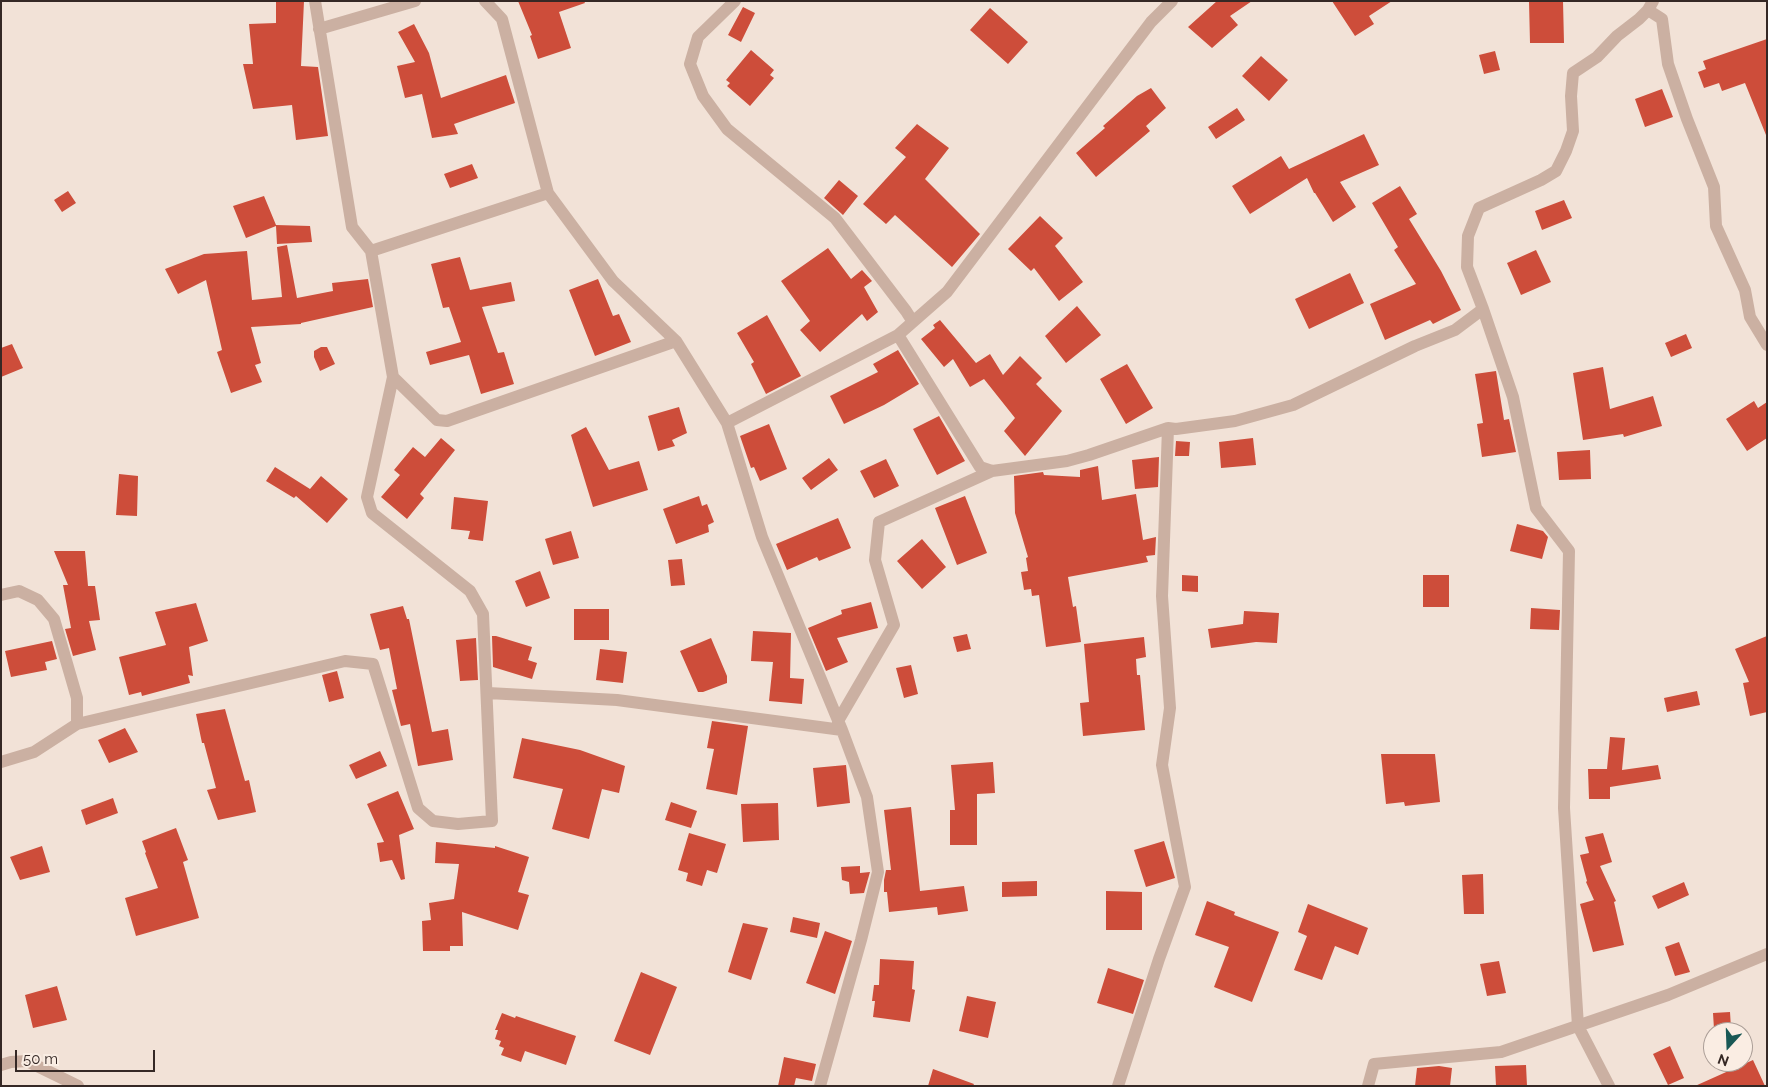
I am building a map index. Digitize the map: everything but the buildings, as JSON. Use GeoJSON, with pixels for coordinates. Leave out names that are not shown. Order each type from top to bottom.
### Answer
{"type":"FeatureCollection","features":[{"type":"Feature","properties":{"kind":"street"},"geometry":{"type":"LineString","coordinates":[[1,762],[34,752],[77,724],[345,661],[373,664],[418,808],[433,821],[458,824],[492,821],[488,693],[483,614],[470,591],[372,513],[366,497],[393,377],[372,251],[352,227],[315,1]]}},
{"type":"Feature","properties":{"kind":"street"},"geometry":{"type":"LineString","coordinates":[[319,29],[415,1]]}},
{"type":"Feature","properties":{"kind":"street"},"geometry":{"type":"LineString","coordinates":[[485,1],[502,19],[548,193],[613,282],[676,341],[726,423],[762,537],[840,725],[867,797],[878,872],[820,1086]]}},
{"type":"Feature","properties":{"kind":"street"},"geometry":{"type":"LineString","coordinates":[[735,1],[698,37],[690,64],[703,96],[726,129],[835,218],[913,322]]}},
{"type":"Feature","properties":{"kind":"street"},"geometry":{"type":"LineString","coordinates":[[726,423],[898,336],[947,292],[1151,22],[1172,1]]}},
{"type":"Feature","properties":{"kind":"street"},"geometry":{"type":"LineString","coordinates":[[1609,1086],[1578,1026],[1564,808],[1569,551],[1536,508],[1513,397],[1467,267],[1468,236],[1479,208],[1541,180],[1556,171],[1573,131],[1571,96],[1573,72],[1597,57],[1617,36],[1640,19],[1650,6],[1662,19],[1668,64],[1714,187],[1716,226],[1745,290],[1750,317],[1767,345]]}},
{"type":"Feature","properties":{"kind":"street"},"geometry":{"type":"LineString","coordinates":[[372,251],[548,193]]}},
{"type":"Feature","properties":{"kind":"street"},"geometry":{"type":"LineString","coordinates":[[840,725],[894,625],[875,560],[879,522],[992,471],[1067,460],[1089,455],[1168,428],[1176,429],[1236,421],[1293,405],[1415,346],[1455,330],[1483,309]]}},
{"type":"Feature","properties":{"kind":"street"},"geometry":{"type":"LineString","coordinates":[[898,336],[980,468],[992,471]]}},
{"type":"Feature","properties":{"kind":"street"},"geometry":{"type":"LineString","coordinates":[[393,377],[437,420],[447,421],[676,341]]}},
{"type":"Feature","properties":{"kind":"street"},"geometry":{"type":"LineString","coordinates":[[1118,1086],[1159,958],[1185,887],[1162,765],[1170,708],[1162,596],[1168,428]]}},
{"type":"Feature","properties":{"kind":"street"},"geometry":{"type":"LineString","coordinates":[[1,595],[20,591],[38,600],[54,619],[77,698],[77,724]]}},
{"type":"Feature","properties":{"kind":"street"},"geometry":{"type":"LineString","coordinates":[[488,693],[617,700],[840,725]]}},
{"type":"Feature","properties":{"kind":"street"},"geometry":{"type":"LineString","coordinates":[[1368,1086],[1374,1064],[1501,1052],[1668,996],[1767,954]]}},
{"type":"Feature","properties":{"kind":"street"},"geometry":{"type":"LineString","coordinates":[[1,1065],[11,1062],[28,1061],[78,1086]]}}]}
